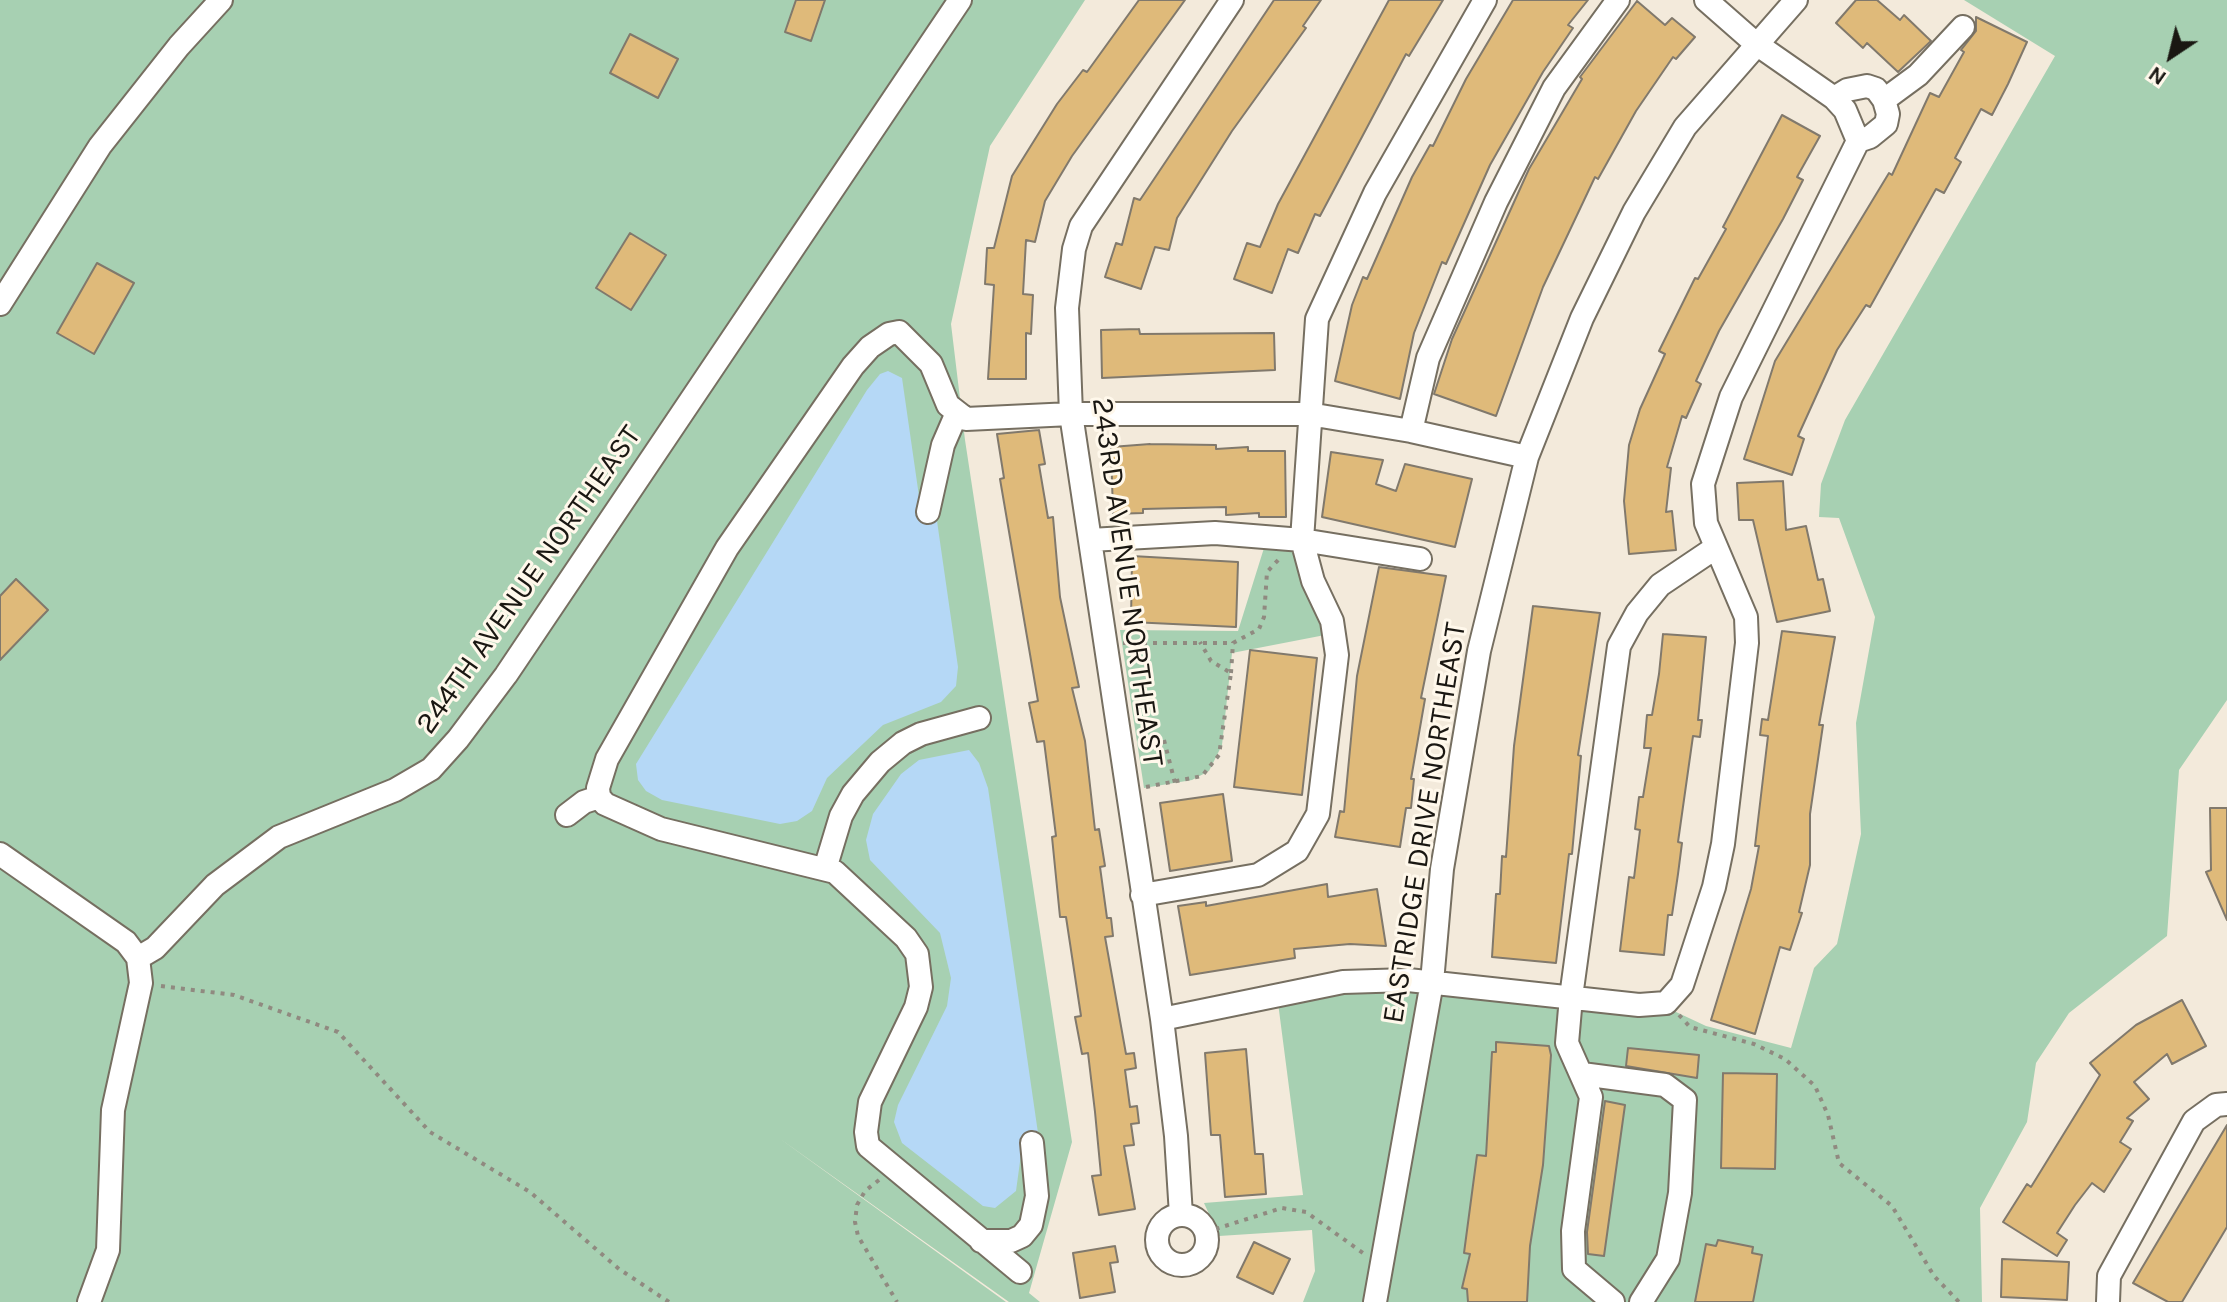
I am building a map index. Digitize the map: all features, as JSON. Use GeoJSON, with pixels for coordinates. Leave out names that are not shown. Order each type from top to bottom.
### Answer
{"type":"FeatureCollection","features":[{"type":"Feature","properties":{"kind":"street"},"geometry":{"type":"LineString","coordinates":[[0,304],[100,146],[179,46],[221,0]]}},
{"type":"Feature","properties":{"kind":"street","name":"244TH AVENUE NORTHEAST"},"geometry":{"type":"LineString","coordinates":[[138,958],[155,948],[215,885],[279,837],[395,790],[431,769],[458,739],[506,675],[960,0]]}},
{"type":"Feature","properties":{"kind":"street","name":"243RD AVENUE NORTHEAST"},"geometry":{"type":"LineString","coordinates":[[1181,1215],[1176,1136],[1162,1019],[1071,414],[1067,308],[1074,249],[1081,226],[1232,0]]}},
{"type":"Feature","properties":{"kind":"street"},"geometry":{"type":"LineString","coordinates":[[1142,895],[1258,875],[1297,851],[1309,835],[1323,790],[1337,655],[1332,621],[1296,545],[1317,319],[1328,289],[1382,179],[1485,0]]}},
{"type":"Feature","properties":{"kind":"street"},"geometry":{"type":"LineString","coordinates":[[1411,431],[1428,358],[1496,202],[1554,88],[1618,0]]}},
{"type":"Feature","properties":{"kind":"street"},"geometry":{"type":"LineString","coordinates":[[1706,0],[1755,43],[1834,98],[1845,110],[1858,141]]}},
{"type":"Feature","properties":{"kind":"street","name":"EASTRIDGE DRIVE NORTHEAST"},"geometry":{"type":"LineString","coordinates":[[1375,1302],[1432,982],[1442,869],[1479,651],[1527,457],[1582,318],[1634,212],[1685,127],[1755,43],[1796,0]]}},
{"type":"Feature","properties":{"kind":"street"},"geometry":{"type":"LineString","coordinates":[[1884,100],[1918,75],[1963,27]]}},
{"type":"Feature","properties":{"kind":"street"},"geometry":{"type":"LineString","coordinates":[[1162,1019],[1343,982],[1432,982],[1672,1008],[1714,887],[1723,844],[1747,643],[1746,617],[1715,548],[1703,505],[1703,484],[1710,454],[1731,397],[1858,141],[1880,131],[1886,124],[1888,114],[1884,100],[1876,89],[1867,86],[1847,90],[1834,98]]}},
{"type":"Feature","properties":{"kind":"street"},"geometry":{"type":"LineString","coordinates":[[1020,1272],[893,1170],[868,1146],[870,1102],[916,1007],[921,987],[917,954],[848,881],[825,869],[661,829],[605,804],[599,797],[598,788],[607,759],[727,548],[870,347],[889,334],[899,332],[931,364],[948,405],[956,415],[977,420],[1071,414],[1309,414],[1411,431],[1527,457]]}},
{"type":"Feature","properties":{"kind":"street"},"geometry":{"type":"LineString","coordinates":[[928,512],[943,445],[956,415]]}},
{"type":"Feature","properties":{"kind":"street"},"geometry":{"type":"LineString","coordinates":[[1090,540],[1215,533],[1420,559]]}},
{"type":"Feature","properties":{"kind":"street"},"geometry":{"type":"LineString","coordinates":[[1613,1302],[1574,1269],[1573,1231],[1591,1097],[1567,1043],[1571,997],[1619,646],[1637,613],[1660,585],[1715,548]]}},
{"type":"Feature","properties":{"kind":"street"},"geometry":{"type":"LineString","coordinates":[[825,869],[841,816],[859,785],[880,762],[903,743],[921,734],[979,718]]}},
{"type":"Feature","properties":{"kind":"street"},"geometry":{"type":"LineString","coordinates":[[567,815],[584,802],[599,797]]}},
{"type":"Feature","properties":{"kind":"street"},"geometry":{"type":"LineString","coordinates":[[0,854],[126,942],[138,958],[141,983],[113,1110],[108,1250],[89,1302]]}},
{"type":"Feature","properties":{"kind":"street"},"geometry":{"type":"LineString","coordinates":[[1582,1074],[1665,1085],[1685,1100],[1680,1193],[1668,1259],[1641,1302]]}},
{"type":"Feature","properties":{"kind":"street"},"geometry":{"type":"LineString","coordinates":[[2108,1302],[2109,1276],[2194,1121],[2216,1105],[2227,1104]]}},
{"type":"Feature","properties":{"kind":"street"},"geometry":{"type":"LineString","coordinates":[[981,1241],[1011,1241],[1022,1236],[1031,1225],[1037,1196],[1032,1143]]}},
{"type":"Feature","properties":{"kind":"street"},"geometry":{"type":"LineString","coordinates":[[1181,1215],[1196,1219],[1206,1232],[1206,1249],[1195,1262],[1179,1266],[1159,1252],[1157,1236],[1165,1222],[1181,1215]]}},
{"type":"Feature","properties":{"kind":"path"},"geometry":{"type":"LineString","coordinates":[[1123,643],[1233,643],[1259,629],[1264,617],[1267,572],[1296,545]]}},
{"type":"Feature","properties":{"kind":"path"},"geometry":{"type":"LineString","coordinates":[[1200,642],[1211,661],[1231,673]]}},
{"type":"Feature","properties":{"kind":"path"},"geometry":{"type":"LineString","coordinates":[[1144,788],[1202,776],[1219,755],[1233,643]]}},
{"type":"Feature","properties":{"kind":"path"},"geometry":{"type":"LineString","coordinates":[[1164,740],[1175,783]]}},
{"type":"Feature","properties":{"kind":"path"},"geometry":{"type":"LineString","coordinates":[[141,983],[234,995],[338,1032],[430,1132],[530,1192],[619,1269],[669,1302]]}},
{"type":"Feature","properties":{"kind":"path"},"geometry":{"type":"LineString","coordinates":[[1672,1008],[1690,1027],[1754,1044],[1785,1059],[1815,1086],[1828,1115],[1839,1163],[1892,1206],[1934,1276],[1959,1302]]}},
{"type":"Feature","properties":{"kind":"path"},"geometry":{"type":"LineString","coordinates":[[893,1170],[865,1191],[857,1205],[855,1222],[858,1236],[897,1302]]}},
{"type":"Feature","properties":{"kind":"path"},"geometry":{"type":"LineString","coordinates":[[1206,1232],[1282,1208],[1306,1212],[1365,1254]]}},
{"type":"Feature","properties":{"kind":"green space"},"geometry":{"type":"Polygon","coordinates":[[[0,0],[1085,0],[990,146],[951,324],[965,440],[1072,1142],[1029,1293],[1040,1302],[1009,1302],[779,1138],[1006,1302],[0,1302],[0,0]]]}},
{"type":"Feature","properties":{"kind":"green space"},"geometry":{"type":"Polygon","coordinates":[[[1964,0],[2227,0],[2227,700],[2179,770],[2167,936],[2069,1013],[2036,1063],[2027,1122],[1980,1208],[1982,1302],[1303,1302],[1315,1271],[1312,1230],[1219,1236],[1204,1203],[1303,1195],[1277,995],[1343,982],[1659,1004],[1706,1026],[1791,1048],[1814,968],[1837,944],[1861,834],[1856,723],[1875,617],[1839,518],[1819,517],[1821,484],[1845,420],[2055,56],[1964,0]]]}},
{"type":"Feature","properties":{"kind":"green space"},"geometry":{"type":"Polygon","coordinates":[[[1264,548],[1294,552],[1325,635],[1232,653],[1222,745],[1209,771],[1192,780],[1144,788],[1120,630],[1238,631],[1264,548]]]}},
{"type":"Feature","properties":{"kind":"water"},"geometry":{"type":"Polygon","coordinates":[[[888,371],[902,378],[921,510],[937,521],[958,667],[956,686],[941,702],[883,725],[827,778],[812,811],[797,821],[780,824],[662,800],[646,791],[638,780],[636,764],[867,390],[880,374],[888,371]]]}},
{"type":"Feature","properties":{"kind":"water"},"geometry":{"type":"Polygon","coordinates":[[[969,750],[979,763],[988,788],[1038,1133],[1022,1147],[1016,1191],[995,1208],[983,1206],[902,1143],[894,1122],[898,1105],[947,1006],[951,978],[940,933],[870,860],[866,840],[873,814],[901,774],[919,760],[969,750]]]}},
{"type":"Feature","properties":{"kind":"building"},"geometry":{"type":"Polygon","coordinates":[[[796,0],[825,0],[811,41],[785,32],[796,0]]]}},
{"type":"Feature","properties":{"kind":"building"},"geometry":{"type":"Polygon","coordinates":[[[1139,0],[1185,0],[1072,156],[1045,201],[1035,242],[1026,240],[1023,294],[1033,295],[1031,334],[1026,333],[1026,379],[988,379],[994,285],[985,284],[987,248],[994,248],[1012,176],[1057,104],[1083,70],[1087,72],[1139,0]]]}},
{"type":"Feature","properties":{"kind":"building"},"geometry":{"type":"Polygon","coordinates":[[[1274,0],[1321,0],[1303,26],[1306,28],[1232,131],[1177,218],[1169,250],[1155,247],[1141,289],[1105,277],[1116,243],[1122,245],[1134,198],[1140,200],[1274,0]]]}},
{"type":"Feature","properties":{"kind":"building"},"geometry":{"type":"Polygon","coordinates":[[[1389,0],[1443,0],[1409,56],[1406,54],[1320,216],[1315,214],[1298,253],[1288,249],[1272,293],[1234,279],[1247,243],[1260,247],[1278,204],[1389,0]]]}},
{"type":"Feature","properties":{"kind":"building"},"geometry":{"type":"Polygon","coordinates":[[[1513,0],[1588,0],[1568,25],[1573,28],[1543,72],[1490,165],[1446,264],[1442,262],[1414,333],[1400,399],[1335,381],[1352,305],[1363,277],[1367,279],[1412,177],[1430,145],[1433,146],[1466,79],[1513,0]]]}},
{"type":"Feature","properties":{"kind":"building"},"geometry":{"type":"Polygon","coordinates":[[[1856,0],[1877,0],[1900,20],[1904,15],[1931,41],[1898,72],[1867,43],[1863,48],[1836,23],[1856,0]]]}},
{"type":"Feature","properties":{"kind":"building"},"geometry":{"type":"Polygon","coordinates":[[[1637,1],[1665,25],[1672,18],[1695,37],[1676,59],[1673,57],[1636,111],[1598,179],[1595,177],[1543,287],[1496,416],[1434,394],[1452,339],[1529,169],[1582,79],[1580,77],[1637,1]]]}},
{"type":"Feature","properties":{"kind":"building"},"geometry":{"type":"Polygon","coordinates":[[[1976,17],[2027,42],[1992,115],[1981,109],[1955,158],[1961,162],[1944,193],[1936,189],[1870,307],[1866,305],[1837,350],[1798,436],[1804,439],[1792,475],[1744,459],[1775,361],[1889,173],[1892,175],[1930,93],[1939,97],[1964,52],[1961,50],[1976,31],[1976,17]]]}},
{"type":"Feature","properties":{"kind":"building"},"geometry":{"type":"Polygon","coordinates":[[[630,34],[678,59],[658,98],[610,73],[630,34]]]}},
{"type":"Feature","properties":{"kind":"building"},"geometry":{"type":"Polygon","coordinates":[[[1782,115],[1820,136],[1797,177],[1803,180],[1783,219],[1719,331],[1696,381],[1701,384],[1686,418],[1682,416],[1667,467],[1671,468],[1666,512],[1672,511],[1676,550],[1629,554],[1624,501],[1629,445],[1640,409],[1665,354],[1659,351],[1695,278],[1698,279],[1726,229],[1723,227],[1782,115]]]}},
{"type":"Feature","properties":{"kind":"building"},"geometry":{"type":"Polygon","coordinates":[[[630,233],[666,255],[631,310],[596,288],[630,233]]]}},
{"type":"Feature","properties":{"kind":"building"},"geometry":{"type":"Polygon","coordinates":[[[97,263],[134,283],[94,354],[57,333],[97,263]]]}},
{"type":"Feature","properties":{"kind":"building"},"geometry":{"type":"Polygon","coordinates":[[[1139,329],[1140,334],[1274,333],[1275,370],[1102,378],[1101,330],[1139,329]]]}},
{"type":"Feature","properties":{"kind":"building"},"geometry":{"type":"Polygon","coordinates":[[[1039,430],[1045,464],[1039,465],[1048,518],[1053,517],[1060,597],[1079,687],[1072,688],[1085,741],[1095,830],[1099,829],[1105,866],[1100,867],[1107,918],[1111,918],[1113,936],[1105,937],[1126,1054],[1134,1053],[1136,1068],[1125,1070],[1130,1107],[1137,1106],[1139,1123],[1131,1124],[1134,1145],[1124,1146],[1135,1209],[1099,1215],[1092,1176],[1101,1175],[1088,1053],[1082,1054],[1075,1017],[1081,1016],[1066,917],[1060,917],[1052,837],[1056,836],[1044,741],[1037,742],[1029,703],[1038,701],[1000,479],[1004,478],[997,434],[1039,430]]]}},
{"type":"Feature","properties":{"kind":"building"},"geometry":{"type":"Polygon","coordinates":[[[1216,445],[1216,449],[1248,447],[1248,451],[1285,451],[1286,517],[1259,517],[1259,513],[1226,515],[1226,507],[1143,509],[1143,513],[1113,514],[1111,447],[1216,445]]]}},
{"type":"Feature","properties":{"kind":"building"},"geometry":{"type":"Polygon","coordinates":[[[1331,452],[1383,460],[1376,484],[1396,491],[1405,464],[1472,479],[1455,547],[1322,517],[1331,452]]]}},
{"type":"Feature","properties":{"kind":"building"},"geometry":{"type":"Polygon","coordinates":[[[1783,481],[1786,530],[1806,526],[1818,580],[1823,579],[1830,611],[1777,622],[1753,520],[1739,520],[1737,483],[1783,481]]]}},
{"type":"Feature","properties":{"kind":"building"},"geometry":{"type":"Polygon","coordinates":[[[1132,556],[1238,562],[1236,627],[1131,622],[1132,556]]]}},
{"type":"Feature","properties":{"kind":"building"},"geometry":{"type":"Polygon","coordinates":[[[1379,567],[1446,576],[1421,698],[1425,699],[1411,779],[1414,779],[1411,808],[1406,808],[1400,847],[1335,837],[1340,811],[1344,812],[1357,676],[1379,567]]]}},
{"type":"Feature","properties":{"kind":"building"},"geometry":{"type":"Polygon","coordinates":[[[16,579],[48,610],[0,660],[0,596],[16,579]]]}},
{"type":"Feature","properties":{"kind":"building"},"geometry":{"type":"Polygon","coordinates":[[[1533,606],[1600,613],[1578,755],[1581,756],[1572,854],[1569,854],[1556,963],[1492,957],[1496,894],[1500,894],[1502,856],[1506,857],[1514,746],[1533,606]]]}},
{"type":"Feature","properties":{"kind":"building"},"geometry":{"type":"Polygon","coordinates":[[[1782,631],[1835,637],[1819,725],[1823,725],[1810,814],[1810,865],[1799,912],[1802,913],[1790,950],[1780,947],[1755,1034],[1711,1020],[1751,889],[1759,846],[1755,846],[1768,736],[1760,735],[1762,719],[1768,720],[1782,631]]]}},
{"type":"Feature","properties":{"kind":"building"},"geometry":{"type":"Polygon","coordinates":[[[1663,634],[1706,637],[1698,720],[1702,720],[1700,737],[1693,736],[1678,842],[1682,843],[1678,874],[1672,915],[1668,915],[1664,955],[1620,951],[1629,877],[1634,878],[1640,830],[1635,829],[1639,797],[1643,797],[1651,748],[1644,748],[1647,715],[1652,715],[1663,634]]]}},
{"type":"Feature","properties":{"kind":"building"},"geometry":{"type":"Polygon","coordinates":[[[1250,650],[1317,658],[1302,795],[1234,787],[1250,650]]]}},
{"type":"Feature","properties":{"kind":"building"},"geometry":{"type":"Polygon","coordinates":[[[1223,794],[1232,861],[1170,871],[1160,803],[1223,794]]]}},
{"type":"Feature","properties":{"kind":"building"},"geometry":{"type":"Polygon","coordinates":[[[2210,808],[2227,808],[2227,920],[2206,872],[2211,870],[2210,808]]]}},
{"type":"Feature","properties":{"kind":"building"},"geometry":{"type":"Polygon","coordinates":[[[1327,884],[1328,897],[1377,889],[1386,946],[1350,944],[1294,949],[1295,958],[1190,975],[1178,906],[1206,902],[1206,906],[1327,884]]]}},
{"type":"Feature","properties":{"kind":"building"},"geometry":{"type":"Polygon","coordinates":[[[2182,1000],[2206,1046],[2172,1064],[2167,1054],[2134,1082],[2149,1099],[2127,1118],[2133,1121],[2120,1142],[2131,1149],[2104,1192],[2092,1183],[2075,1205],[2057,1233],[2067,1240],[2057,1256],[2003,1222],[2027,1184],[2031,1187],[2100,1075],[2090,1063],[2136,1025],[2182,1000]]]}},
{"type":"Feature","properties":{"kind":"building"},"geometry":{"type":"Polygon","coordinates":[[[1496,1042],[1549,1046],[1551,1055],[1543,1165],[1530,1246],[1527,1302],[1468,1302],[1467,1289],[1462,1288],[1470,1254],[1464,1253],[1477,1155],[1486,1156],[1492,1052],[1496,1052],[1496,1042]]]}},
{"type":"Feature","properties":{"kind":"building"},"geometry":{"type":"Polygon","coordinates":[[[1628,1048],[1699,1055],[1697,1078],[1626,1066],[1628,1048]]]}},
{"type":"Feature","properties":{"kind":"building"},"geometry":{"type":"Polygon","coordinates":[[[1246,1049],[1255,1154],[1263,1154],[1266,1194],[1225,1197],[1220,1135],[1211,1135],[1205,1053],[1246,1049]]]}},
{"type":"Feature","properties":{"kind":"building"},"geometry":{"type":"Polygon","coordinates":[[[1723,1073],[1777,1074],[1775,1169],[1721,1168],[1723,1073]]]}},
{"type":"Feature","properties":{"kind":"building"},"geometry":{"type":"Polygon","coordinates":[[[1605,1101],[1625,1105],[1604,1256],[1588,1254],[1587,1232],[1605,1101]]]}},
{"type":"Feature","properties":{"kind":"building"},"geometry":{"type":"Polygon","coordinates":[[[2227,1125],[2227,1227],[2182,1302],[2168,1302],[2133,1283],[2227,1125]]]}},
{"type":"Feature","properties":{"kind":"building"},"geometry":{"type":"Polygon","coordinates":[[[1718,1240],[1753,1247],[1752,1253],[1762,1255],[1753,1302],[1695,1302],[1706,1244],[1716,1246],[1718,1240]]]}},
{"type":"Feature","properties":{"kind":"building"},"geometry":{"type":"Polygon","coordinates":[[[1254,1242],[1290,1259],[1273,1294],[1237,1277],[1254,1242]]]}},
{"type":"Feature","properties":{"kind":"building"},"geometry":{"type":"Polygon","coordinates":[[[1115,1246],[1118,1262],[1110,1263],[1115,1292],[1080,1298],[1073,1253],[1115,1246]]]}},
{"type":"Feature","properties":{"kind":"building"},"geometry":{"type":"Polygon","coordinates":[[[2002,1259],[2069,1262],[2067,1300],[2001,1297],[2002,1259]]]}}]}
